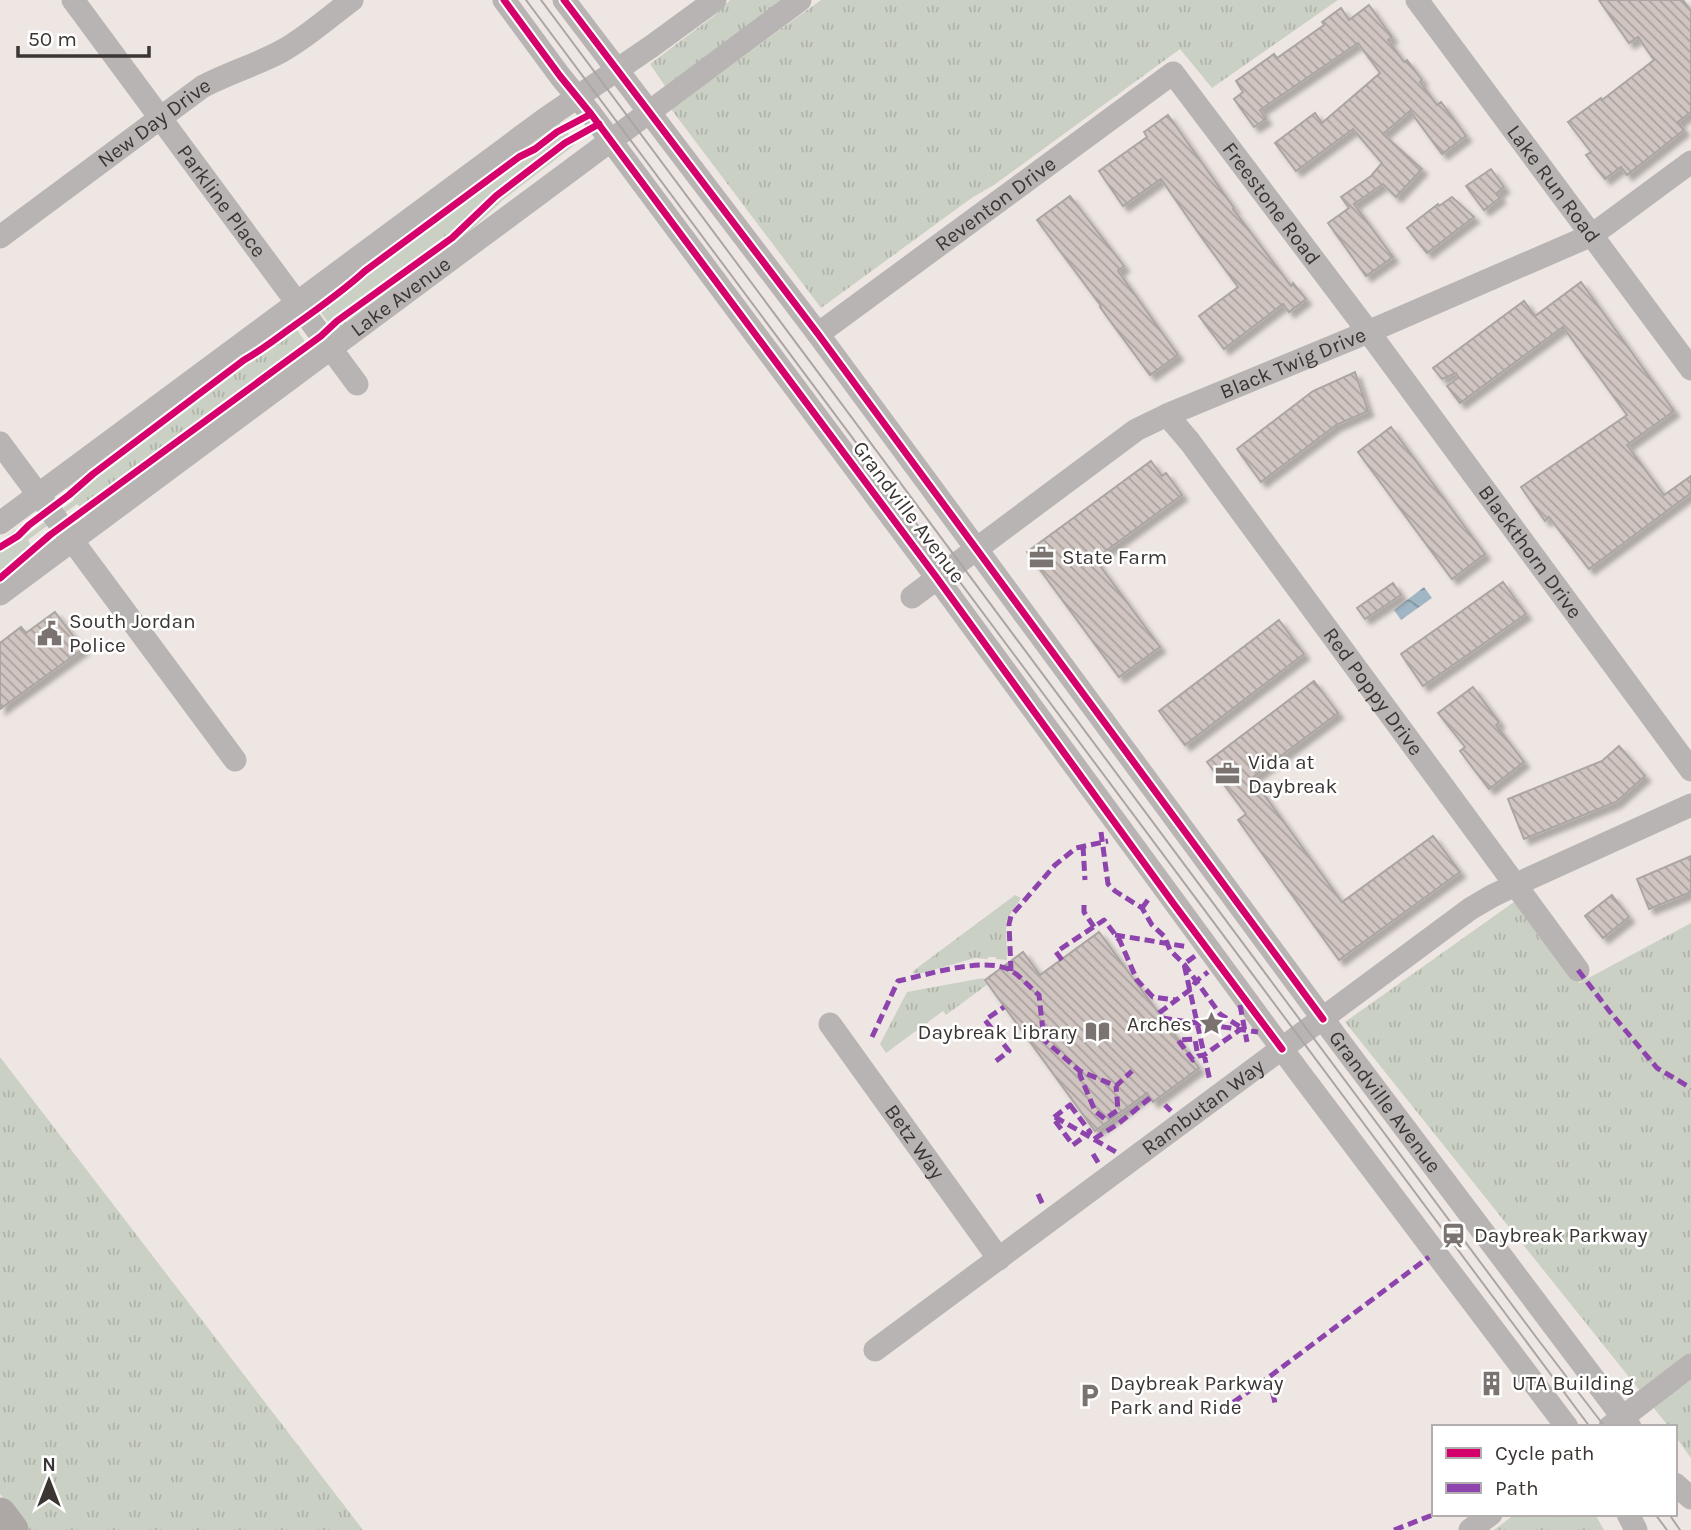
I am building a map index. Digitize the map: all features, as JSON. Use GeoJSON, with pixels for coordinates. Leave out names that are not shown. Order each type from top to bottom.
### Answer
{"type":"FeatureCollection","features":[{"type":"Feature","properties":{"kind":"highway"},"geometry":{"type":"LineString","coordinates":[[0,1514],[12,1530]]}},
{"type":"Feature","properties":{"kind":"street","name":"Parkline Place"},"geometry":{"type":"LineString","coordinates":[[73,0],[296,302]]}},
{"type":"Feature","properties":{"kind":"street","name":"New Day Drive"},"geometry":{"type":"LineString","coordinates":[[0,237],[191,95],[214,80],[282,51],[352,0]]}},
{"type":"Feature","properties":{"kind":"street","name":"Grandville Avenue"},"geometry":{"type":"LineString","coordinates":[[504,0],[937,578],[1282,1049],[1565,1425]]}},
{"type":"Feature","properties":{"kind":"street","name":"Grandville Avenue"},"geometry":{"type":"LineString","coordinates":[[564,0],[818,334],[1621,1424]]}},
{"type":"Feature","properties":{"kind":"street"},"geometry":{"type":"LineString","coordinates":[[0,523],[545,119],[715,0]]}},
{"type":"Feature","properties":{"kind":"street","name":"Lake Avenue"},"geometry":{"type":"LineString","coordinates":[[0,594],[800,0]]}},
{"type":"Feature","properties":{"kind":"street","name":"Lake Run Road"},"geometry":{"type":"LineString","coordinates":[[1417,0],[1691,369]]}},
{"type":"Feature","properties":{"kind":"street","name":"Freestone Road"},"geometry":{"type":"LineString","coordinates":[[1173,73],[1368,332]]}},
{"type":"Feature","properties":{"kind":"street","name":"Reventon Drive"},"geometry":{"type":"LineString","coordinates":[[818,334],[1173,73]]}},
{"type":"Feature","properties":{"kind":"street","name":"Black Twig Drive"},"geometry":{"type":"LineString","coordinates":[[912,597],[1136,430],[1592,236],[1691,162]]}},
{"type":"Feature","properties":{"kind":"street"},"geometry":{"type":"LineString","coordinates":[[296,302],[357,384]]}},
{"type":"Feature","properties":{"kind":"street","name":"Blackthorn Drive"},"geometry":{"type":"LineString","coordinates":[[1368,332],[1691,770]]}},
{"type":"Feature","properties":{"kind":"street","name":"Red Poppy Drive"},"geometry":{"type":"LineString","coordinates":[[1167,415],[1190,442],[1578,970]]}},
{"type":"Feature","properties":{"kind":"street"},"geometry":{"type":"LineString","coordinates":[[0,443],[235,760]]}},
{"type":"Feature","properties":{"kind":"street","name":"Rambutan Way"},"geometry":{"type":"LineString","coordinates":[[875,1350],[1470,909],[1516,885],[1691,805]]}},
{"type":"Feature","properties":{"kind":"street","name":"Betz Way"},"geometry":{"type":"LineString","coordinates":[[830,1024],[999,1259]]}},
{"type":"Feature","properties":{"kind":"street"},"geometry":{"type":"LineString","coordinates":[[1621,1424],[1691,1365]]}},
{"type":"Feature","properties":{"kind":"street"},"geometry":{"type":"LineString","coordinates":[[1677,1486],[1691,1498]]}},
{"type":"Feature","properties":{"kind":"street"},"geometry":{"type":"LineString","coordinates":[[1470,1530],[1488,1516]]}},
{"type":"Feature","properties":{"kind":"green space"},"geometry":{"type":"Polygon","coordinates":[[[730,0],[784,0],[665,86],[650,64],[715,15],[730,0]]]}},
{"type":"Feature","properties":{"kind":"green space"},"geometry":{"type":"Polygon","coordinates":[[[821,0],[1338,0],[1212,88],[1180,49],[821,308],[671,109],[821,0]]]}},
{"type":"Feature","properties":{"kind":"green space"},"geometry":{"type":"Polygon","coordinates":[[[559,122],[575,144],[504,199],[456,244],[335,331],[315,302],[559,122]]]}},
{"type":"Feature","properties":{"kind":"green space"},"geometry":{"type":"Polygon","coordinates":[[[291,321],[311,350],[88,516],[77,504],[28,540],[36,554],[0,581],[0,541],[18,528],[26,536],[74,500],[67,488],[291,321]]]}},
{"type":"Feature","properties":{"kind":"green space"},"geometry":{"type":"Polygon","coordinates":[[[1015,895],[1021,898],[1006,921],[1007,960],[996,957],[975,958],[919,974],[913,973],[913,971],[1015,895]]]}},
{"type":"Feature","properties":{"kind":"green space"},"geometry":{"type":"Polygon","coordinates":[[[1514,902],[1579,983],[1691,923],[1691,1458],[1677,1439],[1677,1425],[1667,1425],[1345,1022],[1514,902]]]}},
{"type":"Feature","properties":{"kind":"green space"},"geometry":{"type":"Polygon","coordinates":[[[983,978],[988,984],[946,1015],[943,1011],[886,1053],[880,1044],[907,992],[983,978]]]}},
{"type":"Feature","properties":{"kind":"green space"},"geometry":{"type":"Polygon","coordinates":[[[0,1057],[363,1530],[27,1530],[0,1494],[0,1057]]]}},
{"type":"Feature","properties":{"kind":"green space"},"geometry":{"type":"Polygon","coordinates":[[[1512,1516],[1596,1516],[1604,1530],[1494,1530],[1512,1516]]]}},
{"type":"Feature","properties":{"kind":"water"},"geometry":{"type":"Polygon","coordinates":[[[1424,587],[1432,598],[1401,620],[1394,610],[1424,587]]]}},
{"type":"Feature","properties":{"kind":"building"},"geometry":{"type":"Polygon","coordinates":[[[1599,0],[1683,0],[1691,11],[1691,112],[1678,122],[1684,130],[1627,175],[1621,167],[1605,179],[1586,155],[1591,152],[1568,122],[1654,60],[1638,37],[1629,43],[1599,0]]]}},
{"type":"Feature","properties":{"kind":"building"},"geometry":{"type":"Polygon","coordinates":[[[1369,5],[1392,37],[1388,40],[1404,62],[1407,60],[1437,105],[1441,102],[1466,136],[1442,154],[1410,111],[1383,134],[1422,169],[1396,197],[1383,184],[1354,204],[1393,257],[1366,276],[1328,223],[1349,208],[1341,197],[1371,176],[1382,163],[1353,129],[1296,171],[1275,143],[1315,113],[1322,123],[1380,73],[1358,43],[1260,110],[1266,119],[1254,127],[1234,99],[1243,92],[1236,81],[1274,54],[1277,58],[1324,25],[1322,22],[1341,8],[1349,20],[1369,5]]]}},
{"type":"Feature","properties":{"kind":"building"},"geometry":{"type":"Polygon","coordinates":[[[1168,115],[1233,209],[1291,286],[1293,283],[1306,299],[1289,312],[1283,304],[1224,349],[1199,316],[1238,287],[1161,179],[1123,206],[1099,171],[1147,137],[1144,132],[1168,115]]]}},
{"type":"Feature","properties":{"kind":"building"},"geometry":{"type":"Polygon","coordinates":[[[1491,169],[1504,187],[1497,193],[1500,198],[1484,210],[1466,186],[1491,169]]]}},
{"type":"Feature","properties":{"kind":"building"},"geometry":{"type":"Polygon","coordinates":[[[1070,196],[1124,266],[1118,271],[1178,355],[1150,375],[1037,220],[1070,196]]]}},
{"type":"Feature","properties":{"kind":"building"},"geometry":{"type":"Polygon","coordinates":[[[1452,197],[1474,217],[1427,253],[1407,228],[1438,204],[1439,206],[1452,197]]]}},
{"type":"Feature","properties":{"kind":"building"},"geometry":{"type":"Polygon","coordinates":[[[1581,282],[1674,411],[1627,445],[1664,495],[1691,476],[1691,493],[1589,569],[1549,517],[1545,521],[1521,487],[1627,415],[1563,327],[1460,403],[1447,386],[1458,378],[1456,373],[1442,379],[1433,368],[1524,301],[1535,316],[1581,282]]]}},
{"type":"Feature","properties":{"kind":"building"},"geometry":{"type":"Polygon","coordinates":[[[1355,372],[1368,411],[1336,425],[1261,482],[1237,449],[1313,391],[1355,372]]]}},
{"type":"Feature","properties":{"kind":"building"},"geometry":{"type":"Polygon","coordinates":[[[1391,427],[1485,554],[1452,579],[1358,452],[1391,427]]]}},
{"type":"Feature","properties":{"kind":"building"},"geometry":{"type":"Polygon","coordinates":[[[1151,461],[1162,476],[1166,473],[1182,495],[1095,559],[1160,647],[1119,677],[1027,552],[1151,461]]]}},
{"type":"Feature","properties":{"kind":"building"},"geometry":{"type":"Polygon","coordinates":[[[1503,582],[1526,614],[1423,686],[1401,654],[1503,582]]]}},
{"type":"Feature","properties":{"kind":"building"},"geometry":{"type":"Polygon","coordinates":[[[1393,583],[1401,595],[1365,619],[1357,608],[1393,583]]]}},
{"type":"Feature","properties":{"kind":"building"},"geometry":{"type":"Polygon","coordinates":[[[55,612],[83,649],[0,709],[0,643],[21,627],[26,633],[55,612]]]}},
{"type":"Feature","properties":{"kind":"building"},"geometry":{"type":"Polygon","coordinates":[[[1279,620],[1304,654],[1185,745],[1159,711],[1279,620]]]}},
{"type":"Feature","properties":{"kind":"building"},"geometry":{"type":"Polygon","coordinates":[[[1314,681],[1338,713],[1252,778],[1342,902],[1433,836],[1460,872],[1339,960],[1238,820],[1246,814],[1207,762],[1314,681]]]}},
{"type":"Feature","properties":{"kind":"building"},"geometry":{"type":"Polygon","coordinates":[[[1473,687],[1499,722],[1496,725],[1524,762],[1489,789],[1460,751],[1465,747],[1438,713],[1473,687]]]}},
{"type":"Feature","properties":{"kind":"building"},"geometry":{"type":"Polygon","coordinates":[[[1619,746],[1645,776],[1616,802],[1524,839],[1508,799],[1602,761],[1619,746]]]}},
{"type":"Feature","properties":{"kind":"building"},"geometry":{"type":"Polygon","coordinates":[[[1691,856],[1691,892],[1649,909],[1637,879],[1691,856]]]}},
{"type":"Feature","properties":{"kind":"building"},"geometry":{"type":"Polygon","coordinates":[[[1612,895],[1629,917],[1603,938],[1585,916],[1612,895]]]}},
{"type":"Feature","properties":{"kind":"building","name":"Daybreak Library"},"geometry":{"type":"Polygon","coordinates":[[[1099,932],[1199,1068],[1153,1102],[1147,1093],[1095,1131],[985,980],[1023,952],[1040,975],[1099,932]]]}},
{"type":"Feature","properties":{"kind":"tram line"},"geometry":{"type":"LineString","coordinates":[[526,0],[1589,1425]]}},
{"type":"Feature","properties":{"kind":"tram line"},"geometry":{"type":"LineString","coordinates":[[541,0],[1603,1425]]}},
{"type":"Feature","properties":{"kind":"tram line"},"geometry":{"type":"LineString","coordinates":[[1656,1516],[1667,1530]]}},
{"type":"Feature","properties":{"kind":"tram line"},"geometry":{"type":"LineString","coordinates":[[1670,1516],[1680,1530]]}},
{"type":"Feature","properties":{"kind":"marked path"},"geometry":{"type":"LineString","coordinates":[[1101,832],[1108,884],[1142,908],[1152,925],[1164,936],[1170,950],[1184,964],[1220,1014],[1245,1030]]}},
{"type":"Feature","properties":{"kind":"marked path"},"geometry":{"type":"LineString","coordinates":[[1011,971],[1011,916],[1055,865],[1076,848],[1108,841]]}},
{"type":"Feature","properties":{"kind":"marked path"},"geometry":{"type":"LineString","coordinates":[[1083,846],[1085,880]]}},
{"type":"Feature","properties":{"kind":"marked path"},"geometry":{"type":"LineString","coordinates":[[1142,908],[1150,897]]}},
{"type":"Feature","properties":{"kind":"marked path"},"geometry":{"type":"LineString","coordinates":[[1084,905],[1084,912],[1094,927]]}},
{"type":"Feature","properties":{"kind":"marked path"},"geometry":{"type":"LineString","coordinates":[[1062,960],[1056,952],[1104,920],[1120,941],[1137,980],[1153,997],[1176,1000]]}},
{"type":"Feature","properties":{"kind":"marked path"},"geometry":{"type":"LineString","coordinates":[[1115,935],[1189,947]]}},
{"type":"Feature","properties":{"kind":"marked path"},"geometry":{"type":"LineString","coordinates":[[1195,956],[1184,964],[1210,1081]]}},
{"type":"Feature","properties":{"kind":"marked path"},"geometry":{"type":"LineString","coordinates":[[872,1037],[898,981],[955,968],[999,966],[1010,970],[1039,995],[1044,1040],[1080,1071],[1116,1086],[1132,1071]]}},
{"type":"Feature","properties":{"kind":"marked path"},"geometry":{"type":"LineString","coordinates":[[1578,970],[1657,1068],[1691,1088]]}},
{"type":"Feature","properties":{"kind":"marked path"},"geometry":{"type":"LineString","coordinates":[[1159,1013],[1191,989],[1196,981],[1208,972]]}},
{"type":"Feature","properties":{"kind":"marked path"},"geometry":{"type":"LineString","coordinates":[[1240,1005],[1247,1042]]}},
{"type":"Feature","properties":{"kind":"marked path"},"geometry":{"type":"LineString","coordinates":[[996,1061],[1009,1051],[985,1020],[1004,1007]]}},
{"type":"Feature","properties":{"kind":"marked path"},"geometry":{"type":"LineString","coordinates":[[1162,1018],[1258,1032]]}},
{"type":"Feature","properties":{"kind":"marked path"},"geometry":{"type":"LineString","coordinates":[[1197,1051],[1195,1039],[1178,1040],[1193,1060],[1241,1029]]}},
{"type":"Feature","properties":{"kind":"marked path"},"geometry":{"type":"LineString","coordinates":[[1080,1071],[1095,1111],[1105,1119],[1118,1110],[1116,1086]]}},
{"type":"Feature","properties":{"kind":"marked path"},"geometry":{"type":"LineString","coordinates":[[1094,1139],[1150,1098]]}},
{"type":"Feature","properties":{"kind":"marked path"},"geometry":{"type":"LineString","coordinates":[[1070,1105],[1090,1132],[1073,1145],[1053,1118],[1070,1105]]}},
{"type":"Feature","properties":{"kind":"marked path"},"geometry":{"type":"LineString","coordinates":[[1165,1105],[1171,1111]]}},
{"type":"Feature","properties":{"kind":"marked path"},"geometry":{"type":"LineString","coordinates":[[1055,1117],[1116,1152]]}},
{"type":"Feature","properties":{"kind":"marked path"},"geometry":{"type":"LineString","coordinates":[[1093,1154],[1099,1164]]}},
{"type":"Feature","properties":{"kind":"marked path"},"geometry":{"type":"LineString","coordinates":[[1038,1194],[1043,1205]]}},
{"type":"Feature","properties":{"kind":"marked path"},"geometry":{"type":"LineString","coordinates":[[1221,1411],[1429,1257]]}},
{"type":"Feature","properties":{"kind":"marked path"},"geometry":{"type":"LineString","coordinates":[[1265,1380],[1272,1390],[1275,1403]]}},
{"type":"Feature","properties":{"kind":"marked path"},"geometry":{"type":"LineString","coordinates":[[1394,1530],[1432,1515]]}},
{"type":"Feature","properties":{"kind":"cycle path"},"geometry":{"type":"LineString","coordinates":[[504,0],[937,578],[1282,1049]]}},
{"type":"Feature","properties":{"kind":"cycle path"},"geometry":{"type":"LineString","coordinates":[[564,0],[818,334],[1323,1019]]}},
{"type":"Feature","properties":{"kind":"cycle path"},"geometry":{"type":"LineString","coordinates":[[0,547],[18,536],[93,474],[244,360],[322,306],[519,157],[591,114]]}},
{"type":"Feature","properties":{"kind":"cycle path"},"geometry":{"type":"LineString","coordinates":[[0,578],[50,535],[452,238],[496,196],[565,143],[599,124]]}},
{"type":"Feature","properties":{"kind":"place","name":"State Farm"},"geometry":{"type":"Point","coordinates":[1042,557]}},
{"type":"Feature","properties":{"kind":"place","name":"South Jordan Police"},"geometry":{"type":"Point","coordinates":[49,633]}},
{"type":"Feature","properties":{"kind":"place","name":"Vida at Daybreak"},"geometry":{"type":"Point","coordinates":[1228,774]}},
{"type":"Feature","properties":{"kind":"place","name":"Arches"},"geometry":{"type":"Point","coordinates":[1212,1024]}},
{"type":"Feature","properties":{"kind":"place","name":"Daybreak Library"},"geometry":{"type":"Point","coordinates":[1097,1032]}},
{"type":"Feature","properties":{"kind":"place","name":"Daybreak Parkway"},"geometry":{"type":"Point","coordinates":[1454,1235]}},
{"type":"Feature","properties":{"kind":"place","name":"UTA Building"},"geometry":{"type":"Point","coordinates":[1492,1383]}},
{"type":"Feature","properties":{"kind":"place","name":"Daybreak Parkway Park and Ride"},"geometry":{"type":"Point","coordinates":[1090,1395]}}]}
